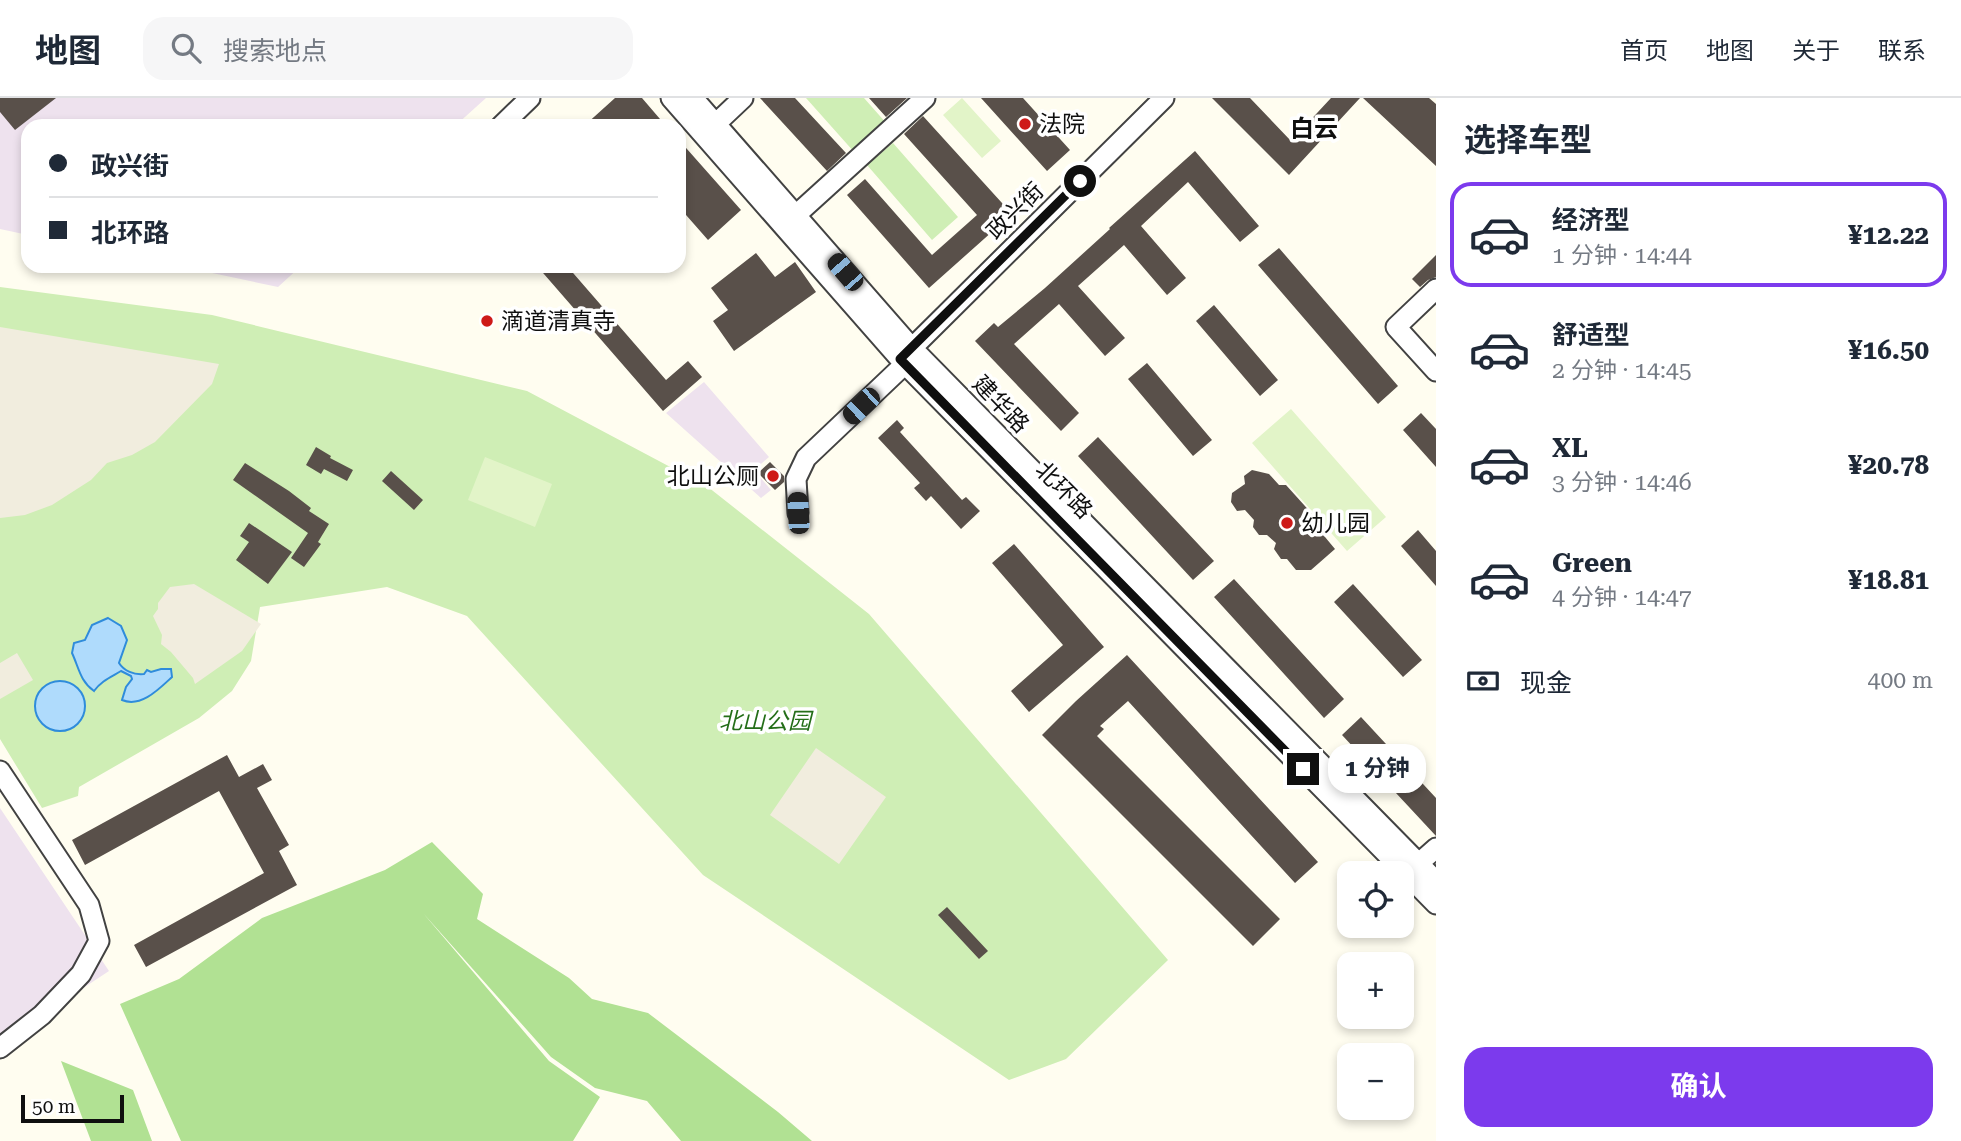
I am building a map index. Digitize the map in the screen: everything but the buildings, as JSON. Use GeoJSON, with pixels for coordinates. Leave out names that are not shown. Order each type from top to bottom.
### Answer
{"type":"FeatureCollection","features":[{"type":"Feature","properties":{"kind":"street"},"geometry":{"type":"LineString","coordinates":[[508,119],[530,98]]}},
{"type":"Feature","properties":{"kind":"street","name":"北环路"},"geometry":{"type":"LineString","coordinates":[[671,98],[709,129],[906,357],[1436,904]]}},
{"type":"Feature","properties":{"kind":"street","name":"建华路"},"geometry":{"type":"LineString","coordinates":[[693,98],[709,129],[796,215],[906,357],[1436,881]]}},
{"type":"Feature","properties":{"kind":"street"},"geometry":{"type":"LineString","coordinates":[[709,129],[743,98]]}},
{"type":"Feature","properties":{"kind":"street"},"geometry":{"type":"LineString","coordinates":[[796,215],[925,98]]}},
{"type":"Feature","properties":{"kind":"street","name":"政兴街"},"geometry":{"type":"LineString","coordinates":[[798,513],[796,480],[806,458],[1164,98]]}},
{"type":"Feature","properties":{"kind":"street"},"geometry":{"type":"LineString","coordinates":[[1436,289],[1396,327],[1436,371]]}},
{"type":"Feature","properties":{"kind":"street"},"geometry":{"type":"LineString","coordinates":[[0,771],[89,905],[99,941],[81,974],[42,1015],[0,1048]]}},
{"type":"Feature","properties":{"kind":"street"},"geometry":{"type":"LineString","coordinates":[[1419,863],[1436,848]]}},
{"type":"Feature","properties":{"kind":"shaded area"},"geometry":{"type":"Polygon","coordinates":[[[0,98],[486,98],[463,119],[21,119],[21,234],[0,229],[0,98]]]}},
{"type":"Feature","properties":{"kind":"shaded area"},"geometry":{"type":"Polygon","coordinates":[[[212,273],[293,273],[278,287],[212,273]]]}},
{"type":"Feature","properties":{"kind":"shaded area"},"geometry":{"type":"Polygon","coordinates":[[[0,327],[219,364],[212,384],[155,442],[132,455],[107,463],[91,480],[52,505],[25,515],[0,518],[0,327]]]}},
{"type":"Feature","properties":{"kind":"shaded area"},"geometry":{"type":"Polygon","coordinates":[[[704,382],[769,457],[754,470],[771,490],[761,498],[666,413],[704,382]]]}},
{"type":"Feature","properties":{"kind":"shaded area"},"geometry":{"type":"Polygon","coordinates":[[[194,584],[261,624],[242,651],[195,684],[171,652],[161,644],[162,635],[153,616],[158,609],[158,603],[170,587],[194,584]]]}},
{"type":"Feature","properties":{"kind":"shaded area"},"geometry":{"type":"Polygon","coordinates":[[[17,653],[33,680],[0,699],[0,663],[17,653]]]}},
{"type":"Feature","properties":{"kind":"shaded area"},"geometry":{"type":"Polygon","coordinates":[[[816,748],[886,797],[839,864],[770,815],[816,748]]]}},
{"type":"Feature","properties":{"kind":"shaded area"},"geometry":{"type":"Polygon","coordinates":[[[0,808],[109,971],[0,1043],[0,808]]]}},
{"type":"Feature","properties":{"kind":"green space"},"geometry":{"type":"Polygon","coordinates":[[[806,98],[864,98],[887,124],[855,153],[806,98]]]}},
{"type":"Feature","properties":{"kind":"green space"},"geometry":{"type":"Polygon","coordinates":[[[962,98],[1001,141],[982,158],[943,115],[962,98]]]}},
{"type":"Feature","properties":{"kind":"green space"},"geometry":{"type":"Polygon","coordinates":[[[893,143],[958,217],[932,240],[867,165],[893,143]]]}},
{"type":"Feature","properties":{"kind":"green space","name":"北山公园"},"geometry":{"type":"Polygon","coordinates":[[[0,287],[212,315],[527,391],[708,487],[869,614],[1168,960],[1066,1059],[1009,1080],[703,875],[467,616],[387,587],[260,607],[251,661],[232,691],[199,718],[79,787],[78,796],[42,808],[0,739],[0,287]]]}},
{"type":"Feature","properties":{"kind":"green space"},"geometry":{"type":"Polygon","coordinates":[[[1291,409],[1386,517],[1347,551],[1252,443],[1291,409]]]}},
{"type":"Feature","properties":{"kind":"green space"},"geometry":{"type":"Polygon","coordinates":[[[485,457],[552,484],[535,527],[468,500],[485,457]]]}},
{"type":"Feature","properties":{"kind":"green space"},"geometry":{"type":"Polygon","coordinates":[[[432,842],[483,894],[477,919],[569,978],[592,999],[648,1013],[812,1141],[681,1141],[647,1101],[595,1088],[551,1057],[423,913],[549,1061],[600,1097],[573,1141],[181,1141],[120,1004],[179,979],[262,918],[385,870],[432,842]]]}},
{"type":"Feature","properties":{"kind":"green space"},"geometry":{"type":"Polygon","coordinates":[[[61,1061],[133,1090],[152,1141],[91,1141],[61,1061]]]}},
{"type":"Feature","properties":{"kind":"water"},"geometry":{"type":"Polygon","coordinates":[[[108,618],[121,626],[127,640],[119,663],[124,668],[140,674],[147,670],[151,672],[171,669],[172,677],[143,699],[129,702],[122,700],[132,679],[121,671],[94,691],[80,674],[72,653],[74,643],[85,640],[92,625],[108,618]]]}},
{"type":"Feature","properties":{"kind":"water"},"geometry":{"type":"Polygon","coordinates":[[[60,681],[78,688],[85,706],[78,724],[60,731],[42,724],[35,706],[42,688],[60,681]]]}},
{"type":"Feature","properties":{"kind":"place","name":"法院"},"geometry":{"type":"Point","coordinates":[1025,124]}},
{"type":"Feature","properties":{"kind":"place","name":"滴道清真寺"},"geometry":{"type":"Point","coordinates":[487,321]}},
{"type":"Feature","properties":{"kind":"place","name":"北山公厕"},"geometry":{"type":"Point","coordinates":[773,476]}},
{"type":"Feature","properties":{"kind":"place","name":"幼儿园"},"geometry":{"type":"Point","coordinates":[1287,523]}},
{"type":"Feature","properties":{"kind":"district","name":"白云"},"geometry":{"type":"Point","coordinates":[1314,129]}},
{"type":"Feature","properties":{"kind":"route"},"geometry":{"type":"LineString","coordinates":[[1080,181],[900,359],[1303,769]]}}]}
